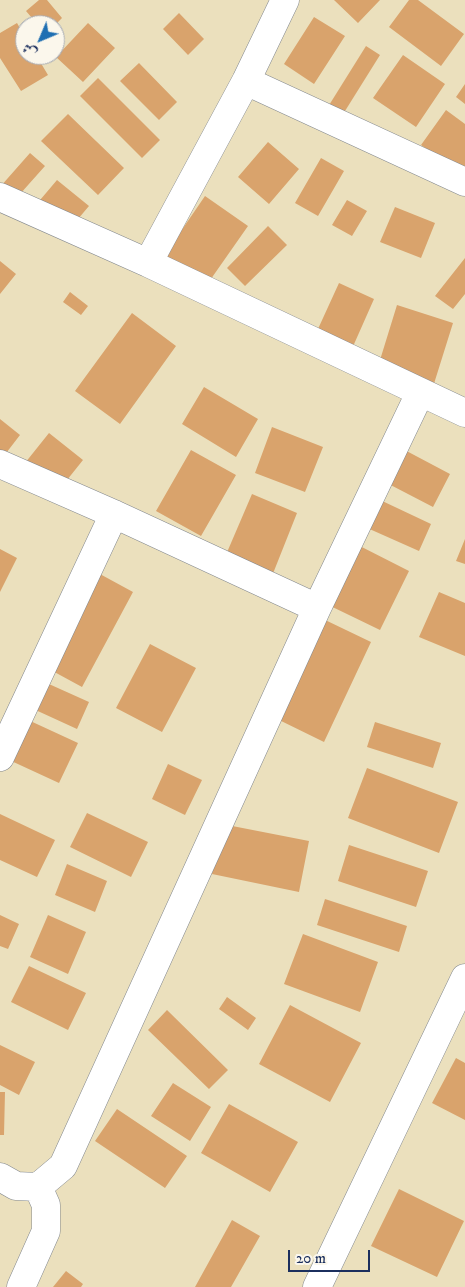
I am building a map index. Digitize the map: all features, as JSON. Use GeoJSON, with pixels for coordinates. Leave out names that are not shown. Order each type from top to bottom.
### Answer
{"type":"FeatureCollection","features":[{"type":"Feature","properties":{"kind":"street"},"geometry":{"type":"LineString","coordinates":[[148,262],[246,81],[285,0]]}},
{"type":"Feature","properties":{"kind":"street"},"geometry":{"type":"LineString","coordinates":[[246,81],[465,182]]}},
{"type":"Feature","properties":{"kind":"street"},"geometry":{"type":"LineString","coordinates":[[0,197],[148,262],[465,413]]}},
{"type":"Feature","properties":{"kind":"street"},"geometry":{"type":"LineString","coordinates":[[0,1178],[16,1186],[38,1186],[63,1166],[317,608],[420,393]]}},
{"type":"Feature","properties":{"kind":"street"},"geometry":{"type":"LineString","coordinates":[[0,464],[114,514],[317,608]]}},
{"type":"Feature","properties":{"kind":"street"},"geometry":{"type":"LineString","coordinates":[[0,757],[114,514]]}},
{"type":"Feature","properties":{"kind":"street"},"geometry":{"type":"LineString","coordinates":[[317,1287],[465,978]]}},
{"type":"Feature","properties":{"kind":"street"},"geometry":{"type":"LineString","coordinates":[[21,1287],[46,1231],[46,1205],[38,1186]]}},
{"type":"Feature","properties":{"kind":"building"},"geometry":{"type":"Polygon","coordinates":[[[39,0],[47,0],[60,15],[29,15],[26,11],[39,0]]]}},
{"type":"Feature","properties":{"kind":"building"},"geometry":{"type":"Polygon","coordinates":[[[334,0],[380,0],[358,23],[334,0]]]}},
{"type":"Feature","properties":{"kind":"building"},"geometry":{"type":"Polygon","coordinates":[[[409,0],[418,0],[464,34],[441,66],[389,27],[409,0]]]}},
{"type":"Feature","properties":{"kind":"building"},"geometry":{"type":"Polygon","coordinates":[[[179,13],[204,39],[188,55],[163,29],[179,13]]]}},
{"type":"Feature","properties":{"kind":"building"},"geometry":{"type":"Polygon","coordinates":[[[314,17],[345,36],[314,84],[284,64],[314,17]]]}},
{"type":"Feature","properties":{"kind":"building"},"geometry":{"type":"Polygon","coordinates":[[[88,23],[115,48],[83,82],[65,65],[65,47],[88,23]]]}},
{"type":"Feature","properties":{"kind":"building"},"geometry":{"type":"Polygon","coordinates":[[[15,24],[15,65],[42,65],[48,75],[21,91],[0,58],[0,33],[15,24]]]}},
{"type":"Feature","properties":{"kind":"building"},"geometry":{"type":"Polygon","coordinates":[[[366,46],[380,55],[330,135],[316,126],[366,46]]]}},
{"type":"Feature","properties":{"kind":"building"},"geometry":{"type":"Polygon","coordinates":[[[403,55],[445,84],[416,127],[373,98],[403,55]]]}},
{"type":"Feature","properties":{"kind":"building"},"geometry":{"type":"Polygon","coordinates":[[[139,63],[177,102],[159,120],[120,81],[139,63]]]}},
{"type":"Feature","properties":{"kind":"building"},"geometry":{"type":"Polygon","coordinates":[[[98,78],[160,140],[142,158],[80,96],[98,78]]]}},
{"type":"Feature","properties":{"kind":"building"},"geometry":{"type":"Polygon","coordinates":[[[465,84],[465,104],[456,97],[465,84]]]}},
{"type":"Feature","properties":{"kind":"building"},"geometry":{"type":"Polygon","coordinates":[[[446,110],[465,124],[465,167],[461,173],[421,145],[446,110]]]}},
{"type":"Feature","properties":{"kind":"building"},"geometry":{"type":"Polygon","coordinates":[[[68,114],[124,168],[98,195],[41,141],[68,114]]]}},
{"type":"Feature","properties":{"kind":"building"},"geometry":{"type":"Polygon","coordinates":[[[268,142],[299,169],[269,204],[238,177],[268,142]]]}},
{"type":"Feature","properties":{"kind":"building"},"geometry":{"type":"Polygon","coordinates":[[[30,153],[45,166],[12,203],[0,187],[30,153]]]}},
{"type":"Feature","properties":{"kind":"building"},"geometry":{"type":"Polygon","coordinates":[[[321,158],[344,171],[318,216],[295,203],[321,158]]]}},
{"type":"Feature","properties":{"kind":"building"},"geometry":{"type":"Polygon","coordinates":[[[57,180],[89,206],[67,232],[35,206],[57,180]]]}},
{"type":"Feature","properties":{"kind":"building"},"geometry":{"type":"Polygon","coordinates":[[[205,196],[248,226],[206,286],[164,256],[205,196]]]}},
{"type":"Feature","properties":{"kind":"building"},"geometry":{"type":"Polygon","coordinates":[[[347,200],[367,211],[352,236],[332,225],[347,200]]]}},
{"type":"Feature","properties":{"kind":"building"},"geometry":{"type":"Polygon","coordinates":[[[395,207],[435,223],[421,258],[380,242],[395,207]]]}},
{"type":"Feature","properties":{"kind":"building"},"geometry":{"type":"Polygon","coordinates":[[[268,226],[287,245],[245,286],[227,268],[268,226]]]}},
{"type":"Feature","properties":{"kind":"building"},"geometry":{"type":"Polygon","coordinates":[[[465,258],[465,294],[453,309],[435,296],[465,258]]]}},
{"type":"Feature","properties":{"kind":"building"},"geometry":{"type":"Polygon","coordinates":[[[0,261],[16,274],[0,294],[0,261]]]}},
{"type":"Feature","properties":{"kind":"building"},"geometry":{"type":"Polygon","coordinates":[[[339,283],[374,299],[343,369],[307,353],[339,283]]]}},
{"type":"Feature","properties":{"kind":"building"},"geometry":{"type":"Polygon","coordinates":[[[70,292],[88,306],[81,315],[63,302],[70,292]]]}},
{"type":"Feature","properties":{"kind":"building"},"geometry":{"type":"Polygon","coordinates":[[[397,305],[453,323],[432,390],[376,373],[397,305]]]}},
{"type":"Feature","properties":{"kind":"building"},"geometry":{"type":"Polygon","coordinates":[[[132,313],[176,346],[120,424],[75,391],[132,313]]]}},
{"type":"Feature","properties":{"kind":"building"},"geometry":{"type":"Polygon","coordinates":[[[204,387],[258,419],[236,457],[182,424],[204,387]]]}},
{"type":"Feature","properties":{"kind":"building"},"geometry":{"type":"Polygon","coordinates":[[[0,419],[20,435],[0,461],[0,419]]]}},
{"type":"Feature","properties":{"kind":"building"},"geometry":{"type":"Polygon","coordinates":[[[272,427],[323,447],[305,492],[255,473],[272,427]]]}},
{"type":"Feature","properties":{"kind":"building"},"geometry":{"type":"Polygon","coordinates":[[[49,433],[83,460],[55,495],[21,468],[49,433]]]}},
{"type":"Feature","properties":{"kind":"building"},"geometry":{"type":"Polygon","coordinates":[[[399,447],[450,474],[433,507],[381,480],[399,447]]]}},
{"type":"Feature","properties":{"kind":"building"},"geometry":{"type":"Polygon","coordinates":[[[191,450],[236,475],[201,536],[156,511],[191,450]]]}},
{"type":"Feature","properties":{"kind":"building"},"geometry":{"type":"Polygon","coordinates":[[[252,494],[297,513],[272,576],[225,557],[252,494]]]}},
{"type":"Feature","properties":{"kind":"building"},"geometry":{"type":"Polygon","coordinates":[[[378,499],[431,524],[419,551],[365,527],[378,499]]]}},
{"type":"Feature","properties":{"kind":"building"},"geometry":{"type":"Polygon","coordinates":[[[465,539],[465,564],[456,561],[465,539]]]}},
{"type":"Feature","properties":{"kind":"building"},"geometry":{"type":"Polygon","coordinates":[[[348,540],[409,571],[380,630],[318,600],[348,540]]]}},
{"type":"Feature","properties":{"kind":"building"},"geometry":{"type":"Polygon","coordinates":[[[0,549],[17,558],[0,592],[0,549]]]}},
{"type":"Feature","properties":{"kind":"building"},"geometry":{"type":"Polygon","coordinates":[[[87,567],[133,592],[82,687],[36,662],[87,567]]]}},
{"type":"Feature","properties":{"kind":"building"},"geometry":{"type":"Polygon","coordinates":[[[439,592],[465,603],[465,656],[419,637],[439,592]]]}},
{"type":"Feature","properties":{"kind":"building"},"geometry":{"type":"Polygon","coordinates":[[[321,618],[371,642],[324,742],[273,717],[321,618]]]}},
{"type":"Feature","properties":{"kind":"building"},"geometry":{"type":"Polygon","coordinates":[[[150,644],[196,668],[162,732],[116,708],[150,644]]]}},
{"type":"Feature","properties":{"kind":"building"},"geometry":{"type":"Polygon","coordinates":[[[40,680],[89,702],[77,729],[29,707],[40,680]]]}},
{"type":"Feature","properties":{"kind":"building"},"geometry":{"type":"Polygon","coordinates":[[[26,719],[78,743],[59,783],[7,759],[26,719]]]}},
{"type":"Feature","properties":{"kind":"building"},"geometry":{"type":"Polygon","coordinates":[[[375,722],[441,743],[433,768],[367,747],[375,722]]]}},
{"type":"Feature","properties":{"kind":"building"},"geometry":{"type":"Polygon","coordinates":[[[168,764],[202,780],[185,815],[152,799],[168,764]]]}},
{"type":"Feature","properties":{"kind":"building"},"geometry":{"type":"Polygon","coordinates":[[[367,768],[458,802],[439,853],[348,818],[367,768]]]}},
{"type":"Feature","properties":{"kind":"building"},"geometry":{"type":"Polygon","coordinates":[[[87,813],[148,842],[131,877],[70,847],[87,813]]]}},
{"type":"Feature","properties":{"kind":"building"},"geometry":{"type":"Polygon","coordinates":[[[0,814],[55,840],[37,877],[0,860],[0,814]]]}},
{"type":"Feature","properties":{"kind":"building"},"geometry":{"type":"Polygon","coordinates":[[[222,824],[309,841],[299,892],[212,874],[222,824]]]}},
{"type":"Feature","properties":{"kind":"building"},"geometry":{"type":"Polygon","coordinates":[[[349,845],[428,871],[416,907],[338,881],[349,845]]]}},
{"type":"Feature","properties":{"kind":"building"},"geometry":{"type":"Polygon","coordinates":[[[67,864],[107,881],[95,912],[55,895],[67,864]]]}},
{"type":"Feature","properties":{"kind":"building"},"geometry":{"type":"Polygon","coordinates":[[[325,899],[407,926],[399,952],[317,925],[325,899]]]}},
{"type":"Feature","properties":{"kind":"building"},"geometry":{"type":"Polygon","coordinates":[[[0,915],[19,924],[8,949],[0,946],[0,915]]]}},
{"type":"Feature","properties":{"kind":"building"},"geometry":{"type":"Polygon","coordinates":[[[48,915],[86,932],[68,974],[30,957],[48,915]]]}},
{"type":"Feature","properties":{"kind":"building"},"geometry":{"type":"Polygon","coordinates":[[[303,934],[378,962],[360,1012],[284,984],[303,934]]]}},
{"type":"Feature","properties":{"kind":"building"},"geometry":{"type":"Polygon","coordinates":[[[29,966],[86,993],[68,1030],[11,1002],[29,966]]]}},
{"type":"Feature","properties":{"kind":"building"},"geometry":{"type":"Polygon","coordinates":[[[227,997],[256,1018],[248,1030],[219,1009],[227,997]]]}},
{"type":"Feature","properties":{"kind":"building"},"geometry":{"type":"Polygon","coordinates":[[[290,1005],[361,1043],[330,1102],[259,1064],[290,1005]]]}},
{"type":"Feature","properties":{"kind":"building"},"geometry":{"type":"Polygon","coordinates":[[[167,1010],[228,1070],[209,1089],[148,1030],[167,1010]]]}},
{"type":"Feature","properties":{"kind":"building"},"geometry":{"type":"Polygon","coordinates":[[[0,1045],[35,1062],[19,1095],[0,1085],[0,1045]]]}},
{"type":"Feature","properties":{"kind":"building"},"geometry":{"type":"Polygon","coordinates":[[[456,1058],[465,1063],[465,1120],[432,1103],[456,1058]]]}},
{"type":"Feature","properties":{"kind":"building"},"geometry":{"type":"Polygon","coordinates":[[[173,1083],[211,1107],[190,1141],[151,1116],[173,1083]]]}},
{"type":"Feature","properties":{"kind":"building"},"geometry":{"type":"Polygon","coordinates":[[[0,1092],[5,1092],[4,1135],[0,1135],[0,1092]]]}},
{"type":"Feature","properties":{"kind":"building"},"geometry":{"type":"Polygon","coordinates":[[[229,1104],[298,1142],[270,1192],[201,1153],[229,1104]]]}},
{"type":"Feature","properties":{"kind":"building"},"geometry":{"type":"Polygon","coordinates":[[[117,1109],[187,1156],[165,1188],[95,1141],[117,1109]]]}},
{"type":"Feature","properties":{"kind":"building"},"geometry":{"type":"Polygon","coordinates":[[[399,1189],[464,1221],[437,1277],[371,1246],[399,1189]]]}},
{"type":"Feature","properties":{"kind":"building"},"geometry":{"type":"Polygon","coordinates":[[[232,1220],[260,1236],[231,1287],[195,1287],[232,1220]]]}},
{"type":"Feature","properties":{"kind":"building"},"geometry":{"type":"Polygon","coordinates":[[[66,1271],[83,1284],[81,1287],[53,1287],[66,1271]]]}}]}
